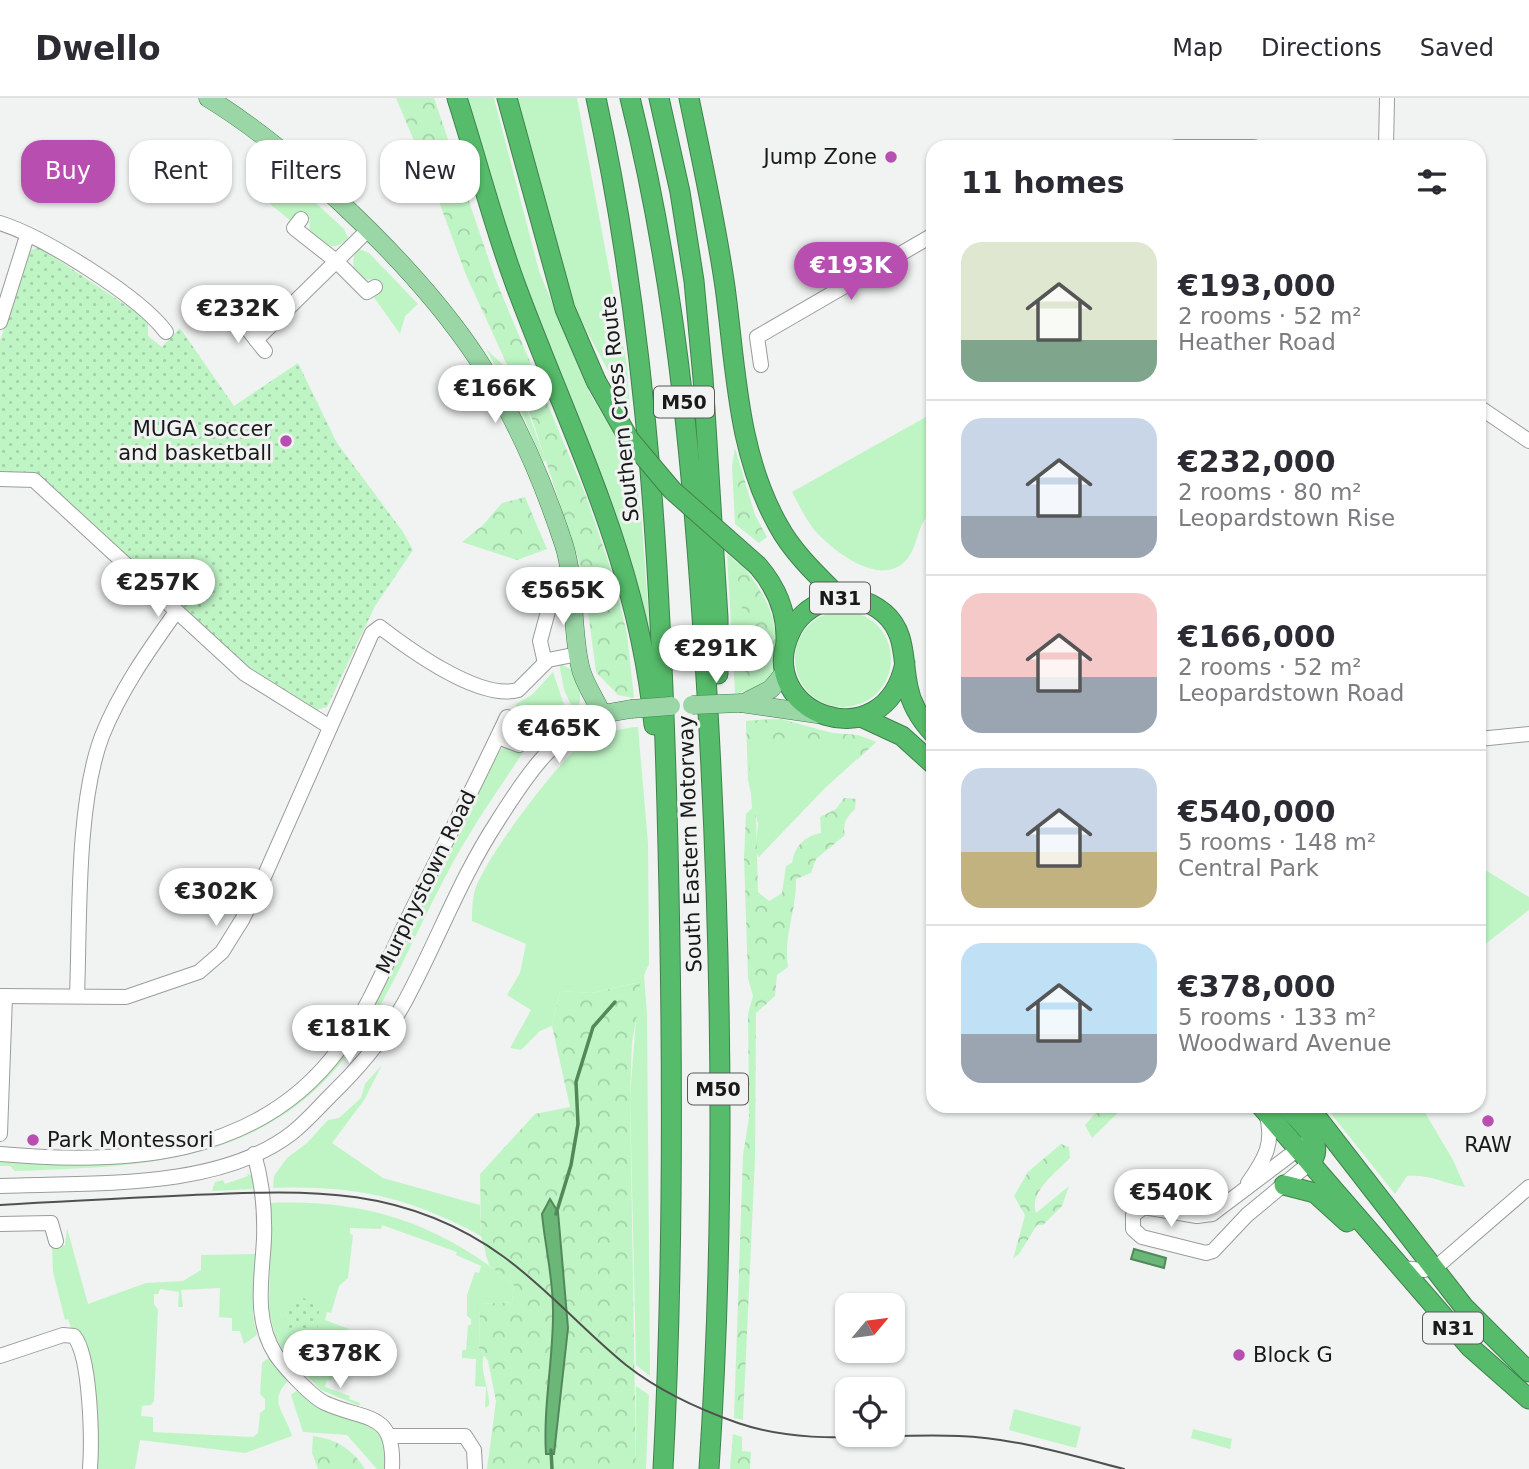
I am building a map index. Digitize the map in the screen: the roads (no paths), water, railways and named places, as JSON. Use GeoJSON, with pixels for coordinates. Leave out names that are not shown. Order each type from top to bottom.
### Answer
{"type":"FeatureCollection","features":[{"type":"Feature","properties":{"kind":"highway"},"geometry":{"type":"LineString","coordinates":[[457,98],[516,286],[608,517],[627,575],[640,626],[650,689],[668,844]]}},
{"type":"Feature","properties":{"kind":"highway"},"geometry":{"type":"LineString","coordinates":[[507,98],[565,309],[596,381],[629,439],[672,491],[758,566],[781,603],[786,623],[785,672],[796,695],[820,714],[842,720],[861,717],[889,700],[902,678],[905,663]]}},
{"type":"Feature","properties":{"kind":"highway","name":"Southern Cross Route"},"geometry":{"type":"LineString","coordinates":[[596,98],[630,280],[650,451],[665,694],[668,844]]}},
{"type":"Feature","properties":{"kind":"highway","name":"South Eastern Motorway"},"geometry":{"type":"LineString","coordinates":[[630,98],[648,170],[681,372],[702,614],[718,869],[718,1237],[709,1469]]}},
{"type":"Feature","properties":{"kind":"highway"},"geometry":{"type":"LineString","coordinates":[[659,98],[686,230],[703,379],[718,618],[718,869]]}},
{"type":"Feature","properties":{"kind":"highway"},"geometry":{"type":"LineString","coordinates":[[689,98],[725,285],[745,442],[759,487],[779,527],[805,562],[840,598]]}},
{"type":"Feature","properties":{"kind":"highway","name":"N31"},"geometry":{"type":"LineString","coordinates":[[786,642],[801,616],[812,607],[840,598],[863,601],[884,613],[902,640],[912,700],[926,722]]}},
{"type":"Feature","properties":{"kind":"highway"},"geometry":{"type":"LineString","coordinates":[[861,717],[902,736],[926,758]]}},
{"type":"Feature","properties":{"kind":"highway","name":"South Eastern Motorway"},"geometry":{"type":"LineString","coordinates":[[663,1469],[670,1349],[673,1077],[668,844]]}},
{"type":"Feature","properties":{"kind":"highway","name":"N31"},"geometry":{"type":"LineString","coordinates":[[1270,1113],[1312,1144],[1434,1268],[1480,1324],[1529,1372]]}},
{"type":"Feature","properties":{"kind":"highway"},"geometry":{"type":"LineString","coordinates":[[1290,1113],[1312,1144]]}},
{"type":"Feature","properties":{"kind":"highway","name":"N31"},"geometry":{"type":"LineString","coordinates":[[1309,1113],[1312,1144],[1400,1268],[1470,1348],[1529,1399]]}},
{"type":"Feature","properties":{"kind":"highway"},"geometry":{"type":"LineString","coordinates":[[1283,1185],[1315,1193],[1376,1254],[1400,1268]]}},
{"type":"Feature","properties":{"kind":"main road"},"geometry":{"type":"LineString","coordinates":[[208,98],[282,151],[369,229],[452,318],[484,365],[516,422],[565,549],[574,597],[578,654],[583,676],[601,714],[631,709],[741,703],[781,706],[820,714]]}},
{"type":"Feature","properties":{"kind":"main road"},"geometry":{"type":"LineString","coordinates":[[741,703],[762,696],[785,672]]}},
{"type":"Feature","properties":{"kind":"street"},"geometry":{"type":"LineString","coordinates":[[1387,98],[1387,140]]}},
{"type":"Feature","properties":{"kind":"street"},"geometry":{"type":"LineString","coordinates":[[301,219],[294,228],[336,261],[367,292],[375,287]]}},
{"type":"Feature","properties":{"kind":"street"},"geometry":{"type":"LineString","coordinates":[[0,223],[122,292],[158,321],[166,332]]}},
{"type":"Feature","properties":{"kind":"street"},"geometry":{"type":"LineString","coordinates":[[238,317],[260,345],[336,261],[369,229]]}},
{"type":"Feature","properties":{"kind":"street"},"geometry":{"type":"LineString","coordinates":[[0,322],[27,236]]}},
{"type":"Feature","properties":{"kind":"street"},"geometry":{"type":"LineString","coordinates":[[761,365],[757,337],[926,239]]}},
{"type":"Feature","properties":{"kind":"street"},"geometry":{"type":"LineString","coordinates":[[1486,412],[1529,441]]}},
{"type":"Feature","properties":{"kind":"street"},"geometry":{"type":"LineString","coordinates":[[0,479],[34,480],[245,674],[330,727]]}},
{"type":"Feature","properties":{"kind":"street"},"geometry":{"type":"LineString","coordinates":[[545,663],[540,641],[553,593]]}},
{"type":"Feature","properties":{"kind":"street"},"geometry":{"type":"LineString","coordinates":[[77,996],[82,862],[89,799],[102,738],[121,695],[176,612]]}},
{"type":"Feature","properties":{"kind":"street"},"geometry":{"type":"LineString","coordinates":[[0,1134],[2,996],[126,997],[199,972],[222,951],[264,877],[372,633],[380,627],[458,677],[495,691],[512,692],[524,686],[545,663],[578,654]]}},
{"type":"Feature","properties":{"kind":"street"},"geometry":{"type":"LineString","coordinates":[[0,1186],[134,1180],[198,1173],[254,1154],[292,1133],[355,1071],[386,1034],[465,874],[511,799],[552,746],[570,731],[601,714]]}},
{"type":"Feature","properties":{"kind":"street","name":"Murphystown Road"},"geometry":{"type":"LineString","coordinates":[[0,1154],[104,1158],[170,1153],[238,1128],[269,1112],[307,1084],[339,1049],[357,1021],[507,717]]}},
{"type":"Feature","properties":{"kind":"street"},"geometry":{"type":"LineString","coordinates":[[1486,738],[1529,734]]}},
{"type":"Feature","properties":{"kind":"street"},"geometry":{"type":"LineString","coordinates":[[498,737],[519,746]]}},
{"type":"Feature","properties":{"kind":"street"},"geometry":{"type":"LineString","coordinates":[[1241,1193],[1269,1150],[1270,1126],[1265,1113]]}},
{"type":"Feature","properties":{"kind":"street"},"geometry":{"type":"LineString","coordinates":[[1312,1144],[1283,1185],[1206,1253],[1142,1237],[1132,1224],[1135,1213],[1144,1207],[1197,1216],[1212,1214],[1312,1144]]}},
{"type":"Feature","properties":{"kind":"street"},"geometry":{"type":"LineString","coordinates":[[254,1154],[262,1192],[264,1238],[260,1310],[267,1340],[281,1362],[320,1401],[374,1420],[390,1436],[392,1469]]}},
{"type":"Feature","properties":{"kind":"street"},"geometry":{"type":"LineString","coordinates":[[1400,1268],[1410,1271],[1434,1268],[1529,1187]]}},
{"type":"Feature","properties":{"kind":"street"},"geometry":{"type":"LineString","coordinates":[[1212,1214],[1228,1235]]}},
{"type":"Feature","properties":{"kind":"street"},"geometry":{"type":"LineString","coordinates":[[0,1224],[51,1223],[56,1241]]}},
{"type":"Feature","properties":{"kind":"street"},"geometry":{"type":"LineString","coordinates":[[0,1356],[69,1335],[78,1341],[89,1404],[90,1469]]}},
{"type":"Feature","properties":{"kind":"street"},"geometry":{"type":"LineString","coordinates":[[390,1436],[465,1436],[474,1450],[475,1469]]}},
{"type":"Feature","properties":{"kind":"waterway"},"geometry":{"type":"LineString","coordinates":[[556,1214],[571,1165],[578,1124],[576,1082],[593,1027],[615,1002]]}},
{"type":"Feature","properties":{"kind":"waterway"},"geometry":{"type":"LineString","coordinates":[[551,1450],[552,1469]]}},
{"type":"Feature","properties":{"kind":"tram line"},"geometry":{"type":"LineString","coordinates":[[0,1205],[276,1192],[316,1193],[392,1204],[430,1216],[467,1233],[520,1269],[626,1365],[679,1398],[738,1423],[765,1431],[820,1437],[980,1437],[1042,1448],[1124,1469]]}},
{"type":"Feature","properties":{"kind":"place","name":"Jump Zone"},"geometry":{"type":"Point","coordinates":[891,157]}},
{"type":"Feature","properties":{"kind":"place","name":"MUGA soccer and basketball"},"geometry":{"type":"Point","coordinates":[286,441]}},
{"type":"Feature","properties":{"kind":"place","name":"RAW"},"geometry":{"type":"Point","coordinates":[1488,1121]}},
{"type":"Feature","properties":{"kind":"place","name":"Park Montessori"},"geometry":{"type":"Point","coordinates":[33,1140]}},
{"type":"Feature","properties":{"kind":"place","name":"Block G"},"geometry":{"type":"Point","coordinates":[1239,1355]}}]}
